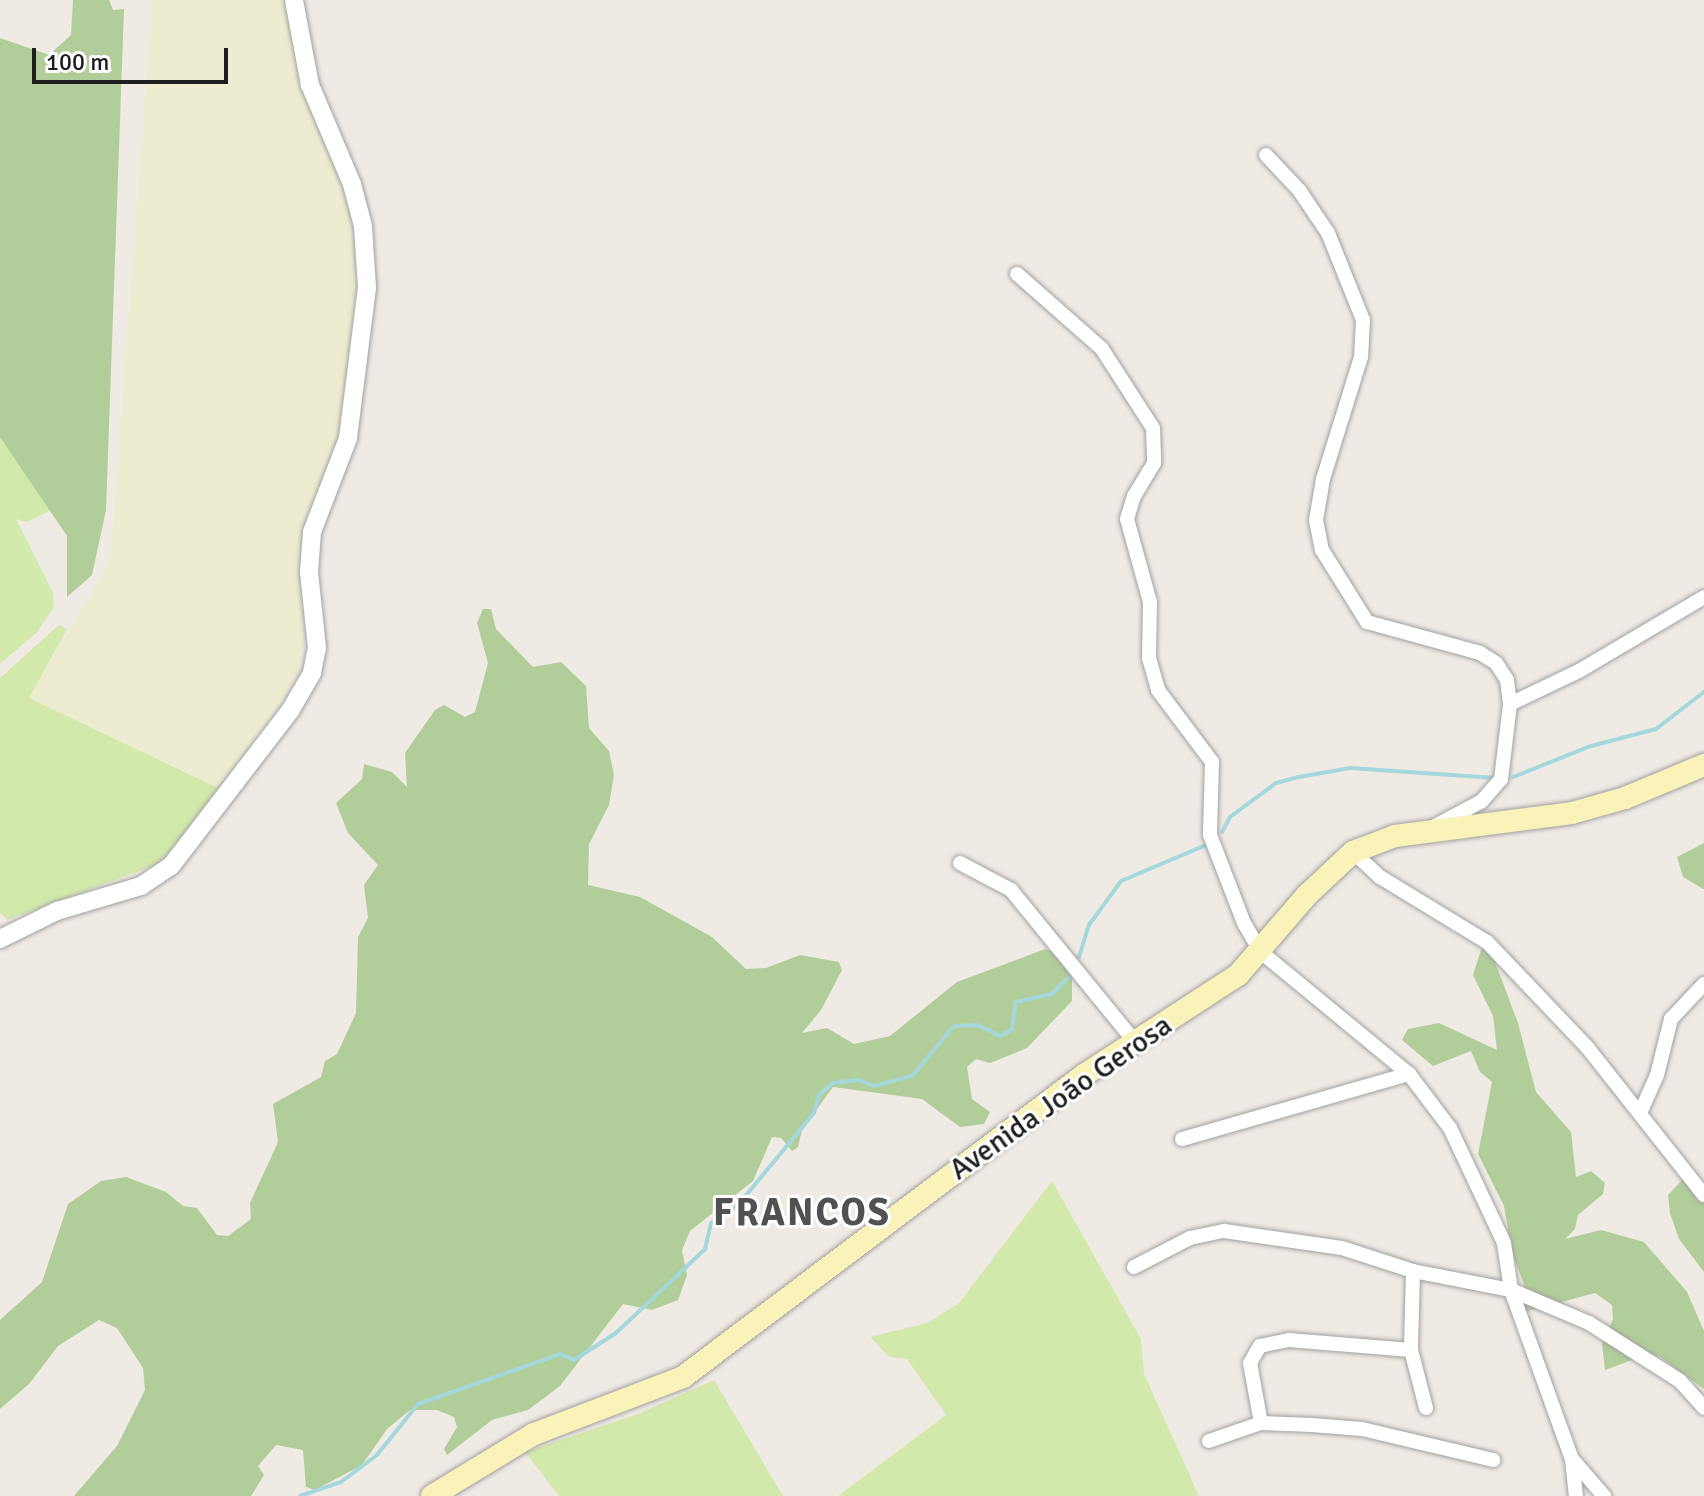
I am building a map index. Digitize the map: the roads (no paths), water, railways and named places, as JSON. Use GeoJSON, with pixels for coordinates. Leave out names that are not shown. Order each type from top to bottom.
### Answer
{"type":"FeatureCollection","features":[{"type":"Feature","properties":{"kind":"main road","name":"Avenida João Gerosa"},"geometry":{"type":"LineString","coordinates":[[432,1496],[534,1434],[683,1377],[1134,1041],[1208,998],[1261,952],[1307,895],[1353,852],[1395,836],[1572,813],[1625,798],[1702,768]]}},
{"type":"Feature","properties":{"kind":"street"},"geometry":{"type":"LineString","coordinates":[[0,939],[57,911],[141,886],[171,866],[290,711],[312,673],[317,648],[309,572],[312,532],[348,438],[367,287],[363,226],[352,184],[310,85],[294,0]]}},
{"type":"Feature","properties":{"kind":"street"},"geometry":{"type":"LineString","coordinates":[[1266,155],[1299,190],[1328,233],[1363,320],[1361,357],[1321,490],[1316,520],[1322,550],[1367,622],[1480,653],[1496,663],[1507,680],[1510,704],[1505,761],[1494,791],[1424,832]]}},
{"type":"Feature","properties":{"kind":"street"},"geometry":{"type":"LineString","coordinates":[[1017,274],[1102,349],[1153,428],[1154,463],[1134,496],[1127,519],[1150,602],[1151,669],[1158,690],[1212,762],[1210,835],[1244,923],[1261,952],[1409,1074],[1450,1128],[1481,1187],[1504,1243],[1511,1290],[1572,1459],[1576,1496]]}},
{"type":"Feature","properties":{"kind":"street"},"geometry":{"type":"LineString","coordinates":[[1510,704],[1579,671],[1704,597]]}},
{"type":"Feature","properties":{"kind":"street"},"geometry":{"type":"LineString","coordinates":[[1353,852],[1380,877],[1487,942],[1641,1111],[1704,1195]]}},
{"type":"Feature","properties":{"kind":"street"},"geometry":{"type":"LineString","coordinates":[[960,863],[1011,890],[1134,1041]]}},
{"type":"Feature","properties":{"kind":"street"},"geometry":{"type":"LineString","coordinates":[[1641,1111],[1657,1075],[1671,1019],[1704,984]]}},
{"type":"Feature","properties":{"kind":"street"},"geometry":{"type":"LineString","coordinates":[[1182,1139],[1409,1074]]}},
{"type":"Feature","properties":{"kind":"street"},"geometry":{"type":"LineString","coordinates":[[1134,1267],[1190,1238],[1224,1231],[1342,1248],[1413,1271],[1511,1290],[1622,1341],[1680,1381],[1704,1408]]}},
{"type":"Feature","properties":{"kind":"street"},"geometry":{"type":"LineString","coordinates":[[1413,1271],[1411,1350],[1426,1408]]}},
{"type":"Feature","properties":{"kind":"street"},"geometry":{"type":"LineString","coordinates":[[1261,1423],[1250,1363],[1260,1346],[1289,1340],[1411,1350]]}},
{"type":"Feature","properties":{"kind":"street"},"geometry":{"type":"LineString","coordinates":[[1209,1441],[1261,1423],[1362,1429],[1493,1460]]}},
{"type":"Feature","properties":{"kind":"street"},"geometry":{"type":"LineString","coordinates":[[1572,1459],[1604,1496]]}},
{"type":"Feature","properties":{"kind":"waterway"},"geometry":{"type":"LineString","coordinates":[[1513,777],[1591,746],[1656,729],[1704,692]]}},
{"type":"Feature","properties":{"kind":"waterway"},"geometry":{"type":"LineString","coordinates":[[1222,832],[1230,817],[1276,783],[1299,777],[1350,768],[1496,778]]}},
{"type":"Feature","properties":{"kind":"waterway"},"geometry":{"type":"LineString","coordinates":[[1079,957],[1089,925],[1121,881],[1206,845]]}},
{"type":"Feature","properties":{"kind":"waterway"},"geometry":{"type":"LineString","coordinates":[[300,1496],[341,1482],[377,1455],[418,1404],[560,1354],[574,1360],[616,1333],[705,1249],[711,1223],[738,1205],[814,1113],[819,1095],[833,1083],[859,1080],[874,1086],[912,1076],[954,1026],[977,1025],[1001,1036],[1012,1029],[1016,1002],[1052,994],[1072,974]]}},
{"type":"Feature","properties":{"kind":"district","name":"FRANCOS"},"geometry":{"type":"Point","coordinates":[802,1213]}}]}
